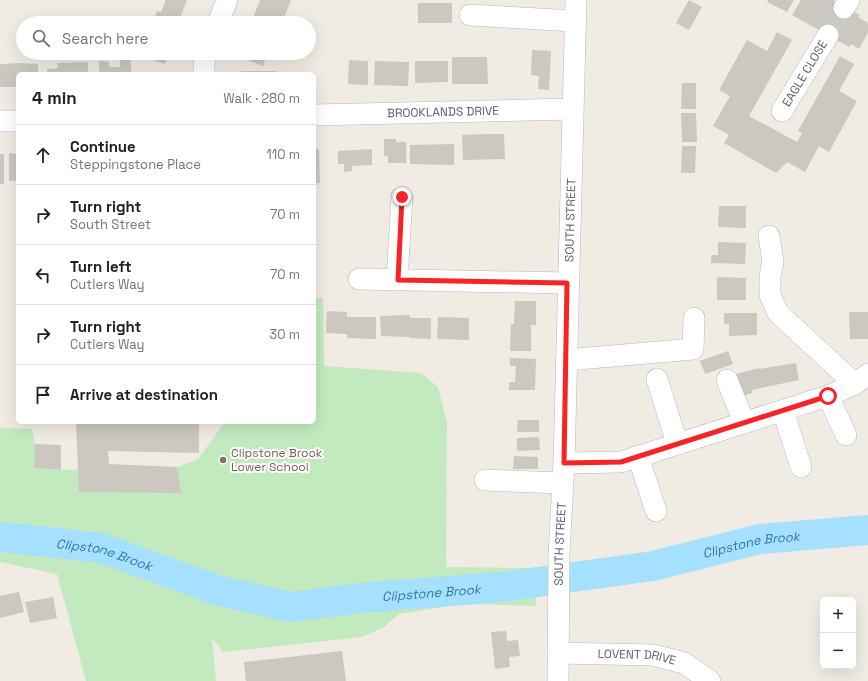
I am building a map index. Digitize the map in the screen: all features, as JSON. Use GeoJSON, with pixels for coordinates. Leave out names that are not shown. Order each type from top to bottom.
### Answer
{"type":"FeatureCollection","features":[{"type":"Feature","properties":{"kind":"street"},"geometry":{"type":"LineString","coordinates":[[221,16],[227,0]]}},
{"type":"Feature","properties":{"kind":"street","name":"SOUTH STREET"},"geometry":{"type":"LineString","coordinates":[[558,681],[560,603],[559,554],[564,463],[567,283],[576,0]]}},
{"type":"Feature","properties":{"kind":"street"},"geometry":{"type":"LineString","coordinates":[[470,15],[575,21]]}},
{"type":"Feature","properties":{"kind":"street","name":"EAGLE CLOSE"},"geometry":{"type":"LineString","coordinates":[[782,111],[828,35]]}},
{"type":"Feature","properties":{"kind":"street"},"geometry":{"type":"LineString","coordinates":[[204,72],[205,60]]}},
{"type":"Feature","properties":{"kind":"street","name":"BROOKLANDS DRIVE"},"geometry":{"type":"LineString","coordinates":[[316,115],[572,110]]}},
{"type":"Feature","properties":{"kind":"street"},"geometry":{"type":"LineString","coordinates":[[0,121],[16,121]]}},
{"type":"Feature","properties":{"kind":"street"},"geometry":{"type":"LineString","coordinates":[[398,280],[402,197]]}},
{"type":"Feature","properties":{"kind":"street"},"geometry":{"type":"LineString","coordinates":[[564,463],[621,462],[828,396],[861,379],[778,313],[770,295],[770,276],[773,261],[769,236]]}},
{"type":"Feature","properties":{"kind":"street"},"geometry":{"type":"LineString","coordinates":[[359,279],[567,283]]}},
{"type":"Feature","properties":{"kind":"street"},"geometry":{"type":"LineString","coordinates":[[566,360],[693,349],[694,318]]}},
{"type":"Feature","properties":{"kind":"street"},"geometry":{"type":"LineString","coordinates":[[657,379],[677,443]]}},
{"type":"Feature","properties":{"kind":"street"},"geometry":{"type":"LineString","coordinates":[[727,380],[744,422]]}},
{"type":"Feature","properties":{"kind":"street"},"geometry":{"type":"LineString","coordinates":[[828,396],[846,434]]}},
{"type":"Feature","properties":{"kind":"street"},"geometry":{"type":"LineString","coordinates":[[783,411],[801,467]]}},
{"type":"Feature","properties":{"kind":"street"},"geometry":{"type":"LineString","coordinates":[[638,456],[656,511]]}},
{"type":"Feature","properties":{"kind":"street"},"geometry":{"type":"LineString","coordinates":[[485,480],[562,483]]}},
{"type":"Feature","properties":{"kind":"street","name":"LOVENT DRIVE"},"geometry":{"type":"LineString","coordinates":[[558,654],[653,655],[684,663],[710,681]]}},
{"type":"Feature","properties":{"kind":"green space"},"geometry":{"type":"Polygon","coordinates":[[[316,298],[323,298],[324,366],[421,373],[438,387],[447,423],[446,567],[536,568],[536,606],[463,604],[399,614],[384,627],[362,637],[223,652],[212,638],[216,681],[86,681],[57,574],[0,562],[0,428],[32,429],[35,444],[35,468],[61,470],[177,467],[198,459],[224,424],[316,424],[316,298]]]}},
{"type":"Feature","properties":{"kind":"building"},"geometry":{"type":"Polygon","coordinates":[[[166,0],[187,0],[181,16],[155,16],[157,11],[161,12],[166,0]]]}},
{"type":"Feature","properties":{"kind":"building"},"geometry":{"type":"Polygon","coordinates":[[[260,0],[291,0],[285,16],[254,16],[260,0]]]}},
{"type":"Feature","properties":{"kind":"building"},"geometry":{"type":"Polygon","coordinates":[[[689,0],[702,7],[689,30],[676,23],[689,0]]]}},
{"type":"Feature","properties":{"kind":"building"},"geometry":{"type":"Polygon","coordinates":[[[768,0],[794,0],[787,12],[767,2],[768,0]]]}},
{"type":"Feature","properties":{"kind":"building"},"geometry":{"type":"Polygon","coordinates":[[[801,0],[833,0],[860,15],[858,17],[868,23],[868,33],[859,49],[851,44],[849,47],[792,15],[801,0]]]}},
{"type":"Feature","properties":{"kind":"building"},"geometry":{"type":"Polygon","coordinates":[[[418,3],[452,3],[452,23],[418,23],[418,3]]]}},
{"type":"Feature","properties":{"kind":"building"},"geometry":{"type":"Polygon","coordinates":[[[777,32],[792,40],[749,116],[797,142],[802,133],[798,131],[840,56],[854,64],[839,91],[857,101],[829,152],[819,146],[805,172],[787,162],[776,173],[724,143],[729,135],[713,126],[730,96],[719,90],[747,40],[767,51],[777,32]]]}},
{"type":"Feature","properties":{"kind":"building"},"geometry":{"type":"Polygon","coordinates":[[[532,50],[551,51],[549,90],[538,89],[539,76],[531,75],[532,50]]]}},
{"type":"Feature","properties":{"kind":"building"},"geometry":{"type":"Polygon","coordinates":[[[452,57],[487,57],[488,84],[452,84],[452,57]]]}},
{"type":"Feature","properties":{"kind":"building"},"geometry":{"type":"Polygon","coordinates":[[[120,60],[131,60],[131,72],[99,72],[99,61],[109,62],[109,67],[120,67],[120,60]]]}},
{"type":"Feature","properties":{"kind":"building"},"geometry":{"type":"Polygon","coordinates":[[[152,60],[166,60],[165,64],[152,60]]]}},
{"type":"Feature","properties":{"kind":"building"},"geometry":{"type":"Polygon","coordinates":[[[248,60],[265,60],[263,66],[248,60]]]}},
{"type":"Feature","properties":{"kind":"building"},"geometry":{"type":"Polygon","coordinates":[[[349,60],[368,61],[368,85],[348,84],[349,60]]]}},
{"type":"Feature","properties":{"kind":"building"},"geometry":{"type":"Polygon","coordinates":[[[375,61],[409,62],[408,86],[374,85],[375,61]]]}},
{"type":"Feature","properties":{"kind":"building"},"geometry":{"type":"Polygon","coordinates":[[[415,61],[448,61],[448,82],[415,83],[415,61]]]}},
{"type":"Feature","properties":{"kind":"building"},"geometry":{"type":"Polygon","coordinates":[[[88,62],[88,72],[47,72],[47,69],[58,68],[57,63],[88,62]]]}},
{"type":"Feature","properties":{"kind":"building"},"geometry":{"type":"Polygon","coordinates":[[[0,64],[38,64],[38,72],[16,72],[16,87],[0,87],[0,64]]]}},
{"type":"Feature","properties":{"kind":"building"},"geometry":{"type":"Polygon","coordinates":[[[241,71],[276,71],[276,72],[241,71]]]}},
{"type":"Feature","properties":{"kind":"building"},"geometry":{"type":"Polygon","coordinates":[[[682,83],[696,83],[696,109],[681,109],[682,83]]]}},
{"type":"Feature","properties":{"kind":"building"},"geometry":{"type":"Polygon","coordinates":[[[681,113],[696,113],[697,142],[682,142],[681,113]]]}},
{"type":"Feature","properties":{"kind":"building"},"geometry":{"type":"Polygon","coordinates":[[[504,134],[505,159],[463,160],[462,135],[504,134]]]}},
{"type":"Feature","properties":{"kind":"building"},"geometry":{"type":"Polygon","coordinates":[[[384,139],[396,139],[396,142],[406,142],[406,163],[388,163],[388,156],[384,156],[384,139]]]}},
{"type":"Feature","properties":{"kind":"building"},"geometry":{"type":"Polygon","coordinates":[[[454,144],[454,165],[410,164],[410,145],[454,144]]]}},
{"type":"Feature","properties":{"kind":"building"},"geometry":{"type":"Polygon","coordinates":[[[682,146],[696,146],[695,173],[681,173],[682,146]]]}},
{"type":"Feature","properties":{"kind":"building"},"geometry":{"type":"Polygon","coordinates":[[[316,149],[319,149],[320,183],[316,183],[316,149]]]}},
{"type":"Feature","properties":{"kind":"building"},"geometry":{"type":"Polygon","coordinates":[[[372,149],[372,165],[352,166],[352,171],[344,172],[344,164],[338,164],[338,151],[372,149]]]}},
{"type":"Feature","properties":{"kind":"building"},"geometry":{"type":"Polygon","coordinates":[[[9,153],[16,154],[16,181],[9,181],[9,153]]]}},
{"type":"Feature","properties":{"kind":"building"},"geometry":{"type":"Polygon","coordinates":[[[0,154],[4,154],[4,184],[0,184],[0,154]]]}},
{"type":"Feature","properties":{"kind":"building"},"geometry":{"type":"Polygon","coordinates":[[[719,206],[746,206],[746,228],[718,227],[719,206]]]}},
{"type":"Feature","properties":{"kind":"building"},"geometry":{"type":"Polygon","coordinates":[[[718,242],[746,243],[745,264],[711,263],[711,255],[718,255],[718,242]]]}},
{"type":"Feature","properties":{"kind":"building"},"geometry":{"type":"Polygon","coordinates":[[[717,277],[746,278],[746,300],[717,300],[717,277]]]}},
{"type":"Feature","properties":{"kind":"building"},"geometry":{"type":"Polygon","coordinates":[[[515,301],[536,301],[536,325],[531,325],[531,351],[510,351],[511,324],[514,324],[515,301]]]}},
{"type":"Feature","properties":{"kind":"building"},"geometry":{"type":"Polygon","coordinates":[[[327,311],[347,312],[347,317],[376,317],[376,339],[347,338],[347,334],[326,333],[327,311]]]}},
{"type":"Feature","properties":{"kind":"building"},"geometry":{"type":"Polygon","coordinates":[[[849,312],[868,312],[868,339],[850,339],[849,312]]]}},
{"type":"Feature","properties":{"kind":"building"},"geometry":{"type":"Polygon","coordinates":[[[724,313],[757,313],[757,335],[729,336],[729,324],[724,324],[724,313]]]}},
{"type":"Feature","properties":{"kind":"building"},"geometry":{"type":"Polygon","coordinates":[[[410,315],[410,318],[431,318],[431,339],[381,336],[380,316],[410,315]]]}},
{"type":"Feature","properties":{"kind":"building"},"geometry":{"type":"Polygon","coordinates":[[[438,317],[469,318],[469,340],[437,339],[438,317]]]}},
{"type":"Feature","properties":{"kind":"building"},"geometry":{"type":"Polygon","coordinates":[[[728,351],[733,364],[705,374],[700,361],[728,351]]]}},
{"type":"Feature","properties":{"kind":"building"},"geometry":{"type":"Polygon","coordinates":[[[510,358],[536,359],[535,390],[509,390],[509,382],[515,382],[516,366],[510,366],[510,358]]]}},
{"type":"Feature","properties":{"kind":"building"},"geometry":{"type":"Polygon","coordinates":[[[796,363],[799,380],[752,390],[753,393],[742,396],[736,374],[759,368],[796,363]]]}},
{"type":"Feature","properties":{"kind":"building"},"geometry":{"type":"Polygon","coordinates":[[[518,420],[539,420],[539,432],[517,432],[518,420]]]}},
{"type":"Feature","properties":{"kind":"building"},"geometry":{"type":"Polygon","coordinates":[[[76,424],[199,424],[199,453],[108,451],[109,464],[177,467],[181,493],[79,492],[76,424]]]}},
{"type":"Feature","properties":{"kind":"building"},"geometry":{"type":"Polygon","coordinates":[[[539,437],[540,450],[517,451],[517,438],[539,437]]]}},
{"type":"Feature","properties":{"kind":"building"},"geometry":{"type":"Polygon","coordinates":[[[35,444],[61,445],[61,470],[34,468],[35,444]]]}},
{"type":"Feature","properties":{"kind":"building"},"geometry":{"type":"Polygon","coordinates":[[[514,456],[538,457],[538,469],[513,469],[514,456]]]}},
{"type":"Feature","properties":{"kind":"building"},"geometry":{"type":"Polygon","coordinates":[[[19,592],[24,612],[0,618],[0,596],[19,592]]]}},
{"type":"Feature","properties":{"kind":"building"},"geometry":{"type":"Polygon","coordinates":[[[53,597],[57,618],[30,623],[25,602],[53,597]]]}},
{"type":"Feature","properties":{"kind":"building"},"geometry":{"type":"Polygon","coordinates":[[[506,631],[507,641],[518,640],[520,656],[509,657],[510,667],[495,669],[491,632],[506,631]]]}},
{"type":"Feature","properties":{"kind":"building"},"geometry":{"type":"Polygon","coordinates":[[[342,651],[346,681],[246,681],[244,662],[342,651]]]}},
{"type":"Feature","properties":{"kind":"waterway","name":"Clipstone Brook"},"geometry":{"type":"LineString","coordinates":[[0,537],[101,548],[220,591],[291,607],[361,598],[501,587],[653,566],[760,539],[868,530]]}},
{"type":"Feature","properties":{"kind":"tunnel"},"geometry":{"type":"LineString","coordinates":[[828,35],[844,8]]}},
{"type":"Feature","properties":{"kind":"place","name":"Clipstone Brook Lower School"},"geometry":{"type":"Point","coordinates":[223,460]}},
{"type":"Feature","properties":{"kind":"route"},"geometry":{"type":"LineString","coordinates":[[402,197],[398,280],[567,283],[564,463],[621,462],[828,396]]}}]}
